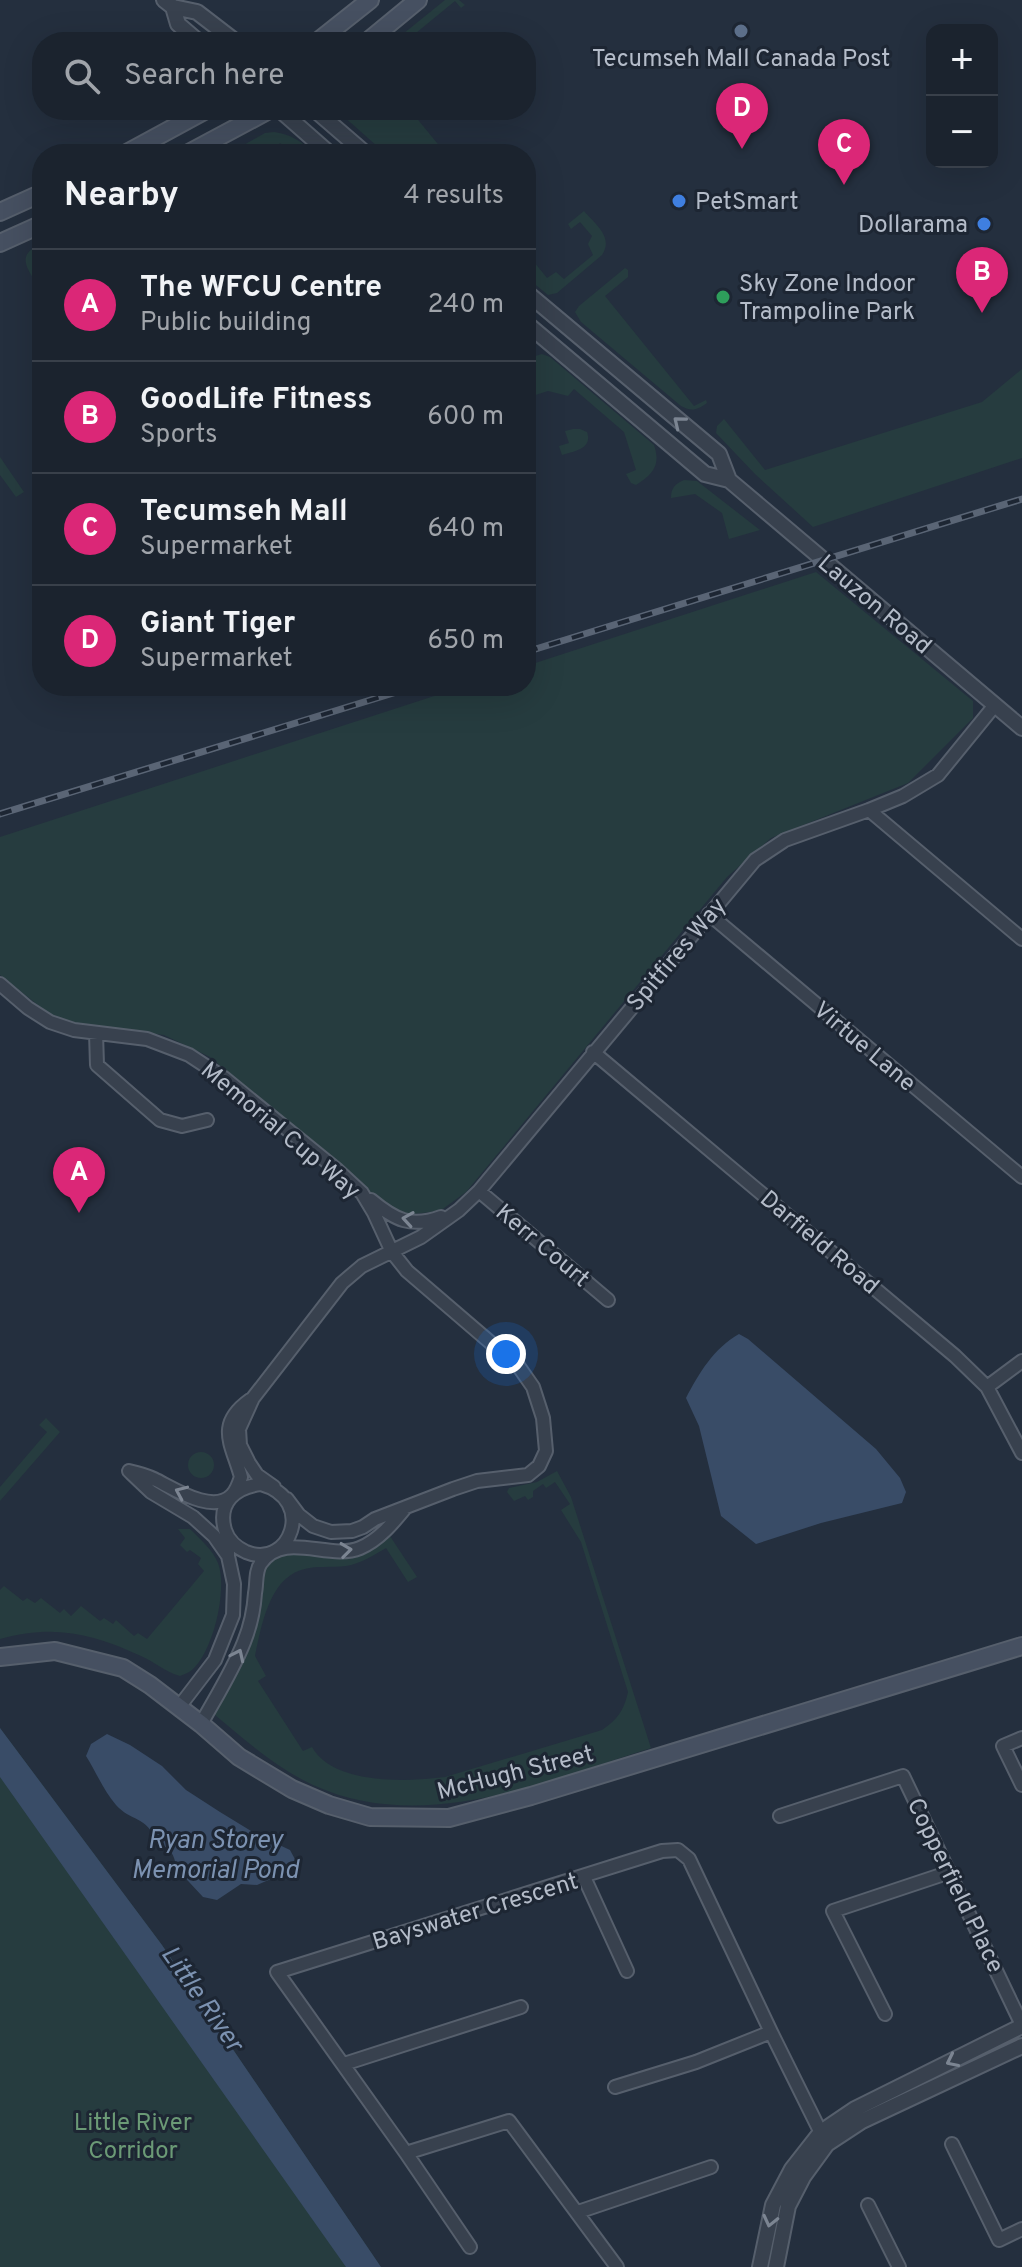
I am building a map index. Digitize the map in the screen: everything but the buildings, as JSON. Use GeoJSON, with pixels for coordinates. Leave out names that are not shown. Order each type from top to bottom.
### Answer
{"type":"FeatureCollection","features":[{"type":"Feature","properties":{"kind":"main road"},"geometry":{"type":"LineString","coordinates":[[330,32],[370,0]]}},
{"type":"Feature","properties":{"kind":"main road"},"geometry":{"type":"LineString","coordinates":[[379,32],[418,0]]}},
{"type":"Feature","properties":{"kind":"main road"},"geometry":{"type":"LineString","coordinates":[[143,144],[188,120]]}},
{"type":"Feature","properties":{"kind":"main road"},"geometry":{"type":"LineString","coordinates":[[206,144],[250,120]]}},
{"type":"Feature","properties":{"kind":"main road"},"geometry":{"type":"LineString","coordinates":[[0,212],[32,198]]}},
{"type":"Feature","properties":{"kind":"main road"},"geometry":{"type":"LineString","coordinates":[[0,243],[32,229]]}},
{"type":"Feature","properties":{"kind":"main road","name":"McHugh Street"},"geometry":{"type":"LineString","coordinates":[[0,1657],[55,1651],[123,1668],[179,1707],[239,1757],[292,1789],[329,1805],[370,1817],[449,1818],[531,1796],[1022,1646]]}},
{"type":"Feature","properties":{"kind":"street"},"geometry":{"type":"LineString","coordinates":[[168,4],[178,24],[187,32]]}},
{"type":"Feature","properties":{"kind":"street"},"geometry":{"type":"LineString","coordinates":[[168,4],[197,12],[223,32]]}},
{"type":"Feature","properties":{"kind":"street"},"geometry":{"type":"LineString","coordinates":[[291,120],[319,144]]}},
{"type":"Feature","properties":{"kind":"street"},"geometry":{"type":"LineString","coordinates":[[327,120],[354,144]]}},
{"type":"Feature","properties":{"kind":"street","name":"Lauzon Road"},"geometry":{"type":"LineString","coordinates":[[536,300],[719,454],[729,480]]}},
{"type":"Feature","properties":{"kind":"street","name":"Lauzon Road"},"geometry":{"type":"LineString","coordinates":[[536,331],[705,474],[729,480],[1022,728]]}},
{"type":"Feature","properties":{"kind":"street","name":"Spitfires Way"},"geometry":{"type":"LineString","coordinates":[[392,1252],[417,1240],[459,1210],[479,1191],[755,860],[785,840],[903,796],[938,775],[995,705]]}},
{"type":"Feature","properties":{"kind":"street"},"geometry":{"type":"LineString","coordinates":[[869,810],[1022,939]]}},
{"type":"Feature","properties":{"kind":"street","name":"Virtue Lane"},"geometry":{"type":"LineString","coordinates":[[709,914],[1022,1177]]}},
{"type":"Feature","properties":{"kind":"street","name":"Memorial Cup Way"},"geometry":{"type":"LineString","coordinates":[[0,984],[50,1022],[74,1030],[147,1039],[189,1055],[224,1078],[362,1193],[392,1252],[407,1271],[519,1367],[533,1387],[543,1418],[546,1451],[539,1466],[528,1475],[477,1481],[438,1493],[352,1531],[331,1532],[313,1526],[299,1515],[287,1499]]}},
{"type":"Feature","properties":{"kind":"street"},"geometry":{"type":"LineString","coordinates":[[96,1033],[97,1065],[160,1120],[182,1126],[207,1120]]}},
{"type":"Feature","properties":{"kind":"street","name":"Darfield Road"},"geometry":{"type":"LineString","coordinates":[[593,1052],[955,1356],[987,1387],[1022,1453]]}},
{"type":"Feature","properties":{"kind":"street","name":"Kerr Court"},"geometry":{"type":"LineString","coordinates":[[479,1191],[608,1300]]}},
{"type":"Feature","properties":{"kind":"street"},"geometry":{"type":"LineString","coordinates":[[362,1193],[400,1220],[428,1222],[459,1210]]}},
{"type":"Feature","properties":{"kind":"street"},"geometry":{"type":"LineString","coordinates":[[201,1724],[245,1640],[261,1563],[286,1542],[292,1528],[292,1511],[287,1499],[257,1475],[240,1445],[239,1429],[253,1398],[342,1283],[362,1266],[392,1252]]}},
{"type":"Feature","properties":{"kind":"street"},"geometry":{"type":"LineString","coordinates":[[987,1387],[1022,1361]]}},
{"type":"Feature","properties":{"kind":"street"},"geometry":{"type":"LineString","coordinates":[[179,1707],[215,1660],[233,1615],[234,1584],[223,1521],[224,1507],[241,1477],[229,1443],[229,1425],[237,1409],[253,1398]]}},
{"type":"Feature","properties":{"kind":"street"},"geometry":{"type":"LineString","coordinates":[[228,1556],[214,1536],[193,1517],[151,1492],[129,1471],[203,1501],[222,1501],[246,1486],[261,1484],[274,1487]]}},
{"type":"Feature","properties":{"kind":"street"},"geometry":{"type":"LineString","coordinates":[[228,1537],[255,1556],[291,1545],[332,1551],[358,1549],[391,1525],[406,1507]]}},
{"type":"Feature","properties":{"kind":"street"},"geometry":{"type":"LineString","coordinates":[[1022,1738],[1003,1746],[1022,1785]]}},
{"type":"Feature","properties":{"kind":"street","name":"Copperfield Place"},"geometry":{"type":"LineString","coordinates":[[780,1816],[903,1776],[1022,2025]]}},
{"type":"Feature","properties":{"kind":"street","name":"Bayswater Crescent"},"geometry":{"type":"LineString","coordinates":[[470,2247],[277,1972],[662,1851],[678,1850],[689,1859],[824,2138]]}},
{"type":"Feature","properties":{"kind":"street"},"geometry":{"type":"LineString","coordinates":[[885,2014],[833,1911],[950,1872]]}},
{"type":"Feature","properties":{"kind":"street"},"geometry":{"type":"LineString","coordinates":[[584,1877],[627,1971]]}},
{"type":"Feature","properties":{"kind":"street"},"geometry":{"type":"LineString","coordinates":[[344,2064],[521,2007]]}},
{"type":"Feature","properties":{"kind":"street"},"geometry":{"type":"LineString","coordinates":[[760,2267],[773,2205],[792,2169],[855,2109],[1022,2025]]}},
{"type":"Feature","properties":{"kind":"street"},"geometry":{"type":"LineString","coordinates":[[615,2087],[696,2062],[771,2032]]}},
{"type":"Feature","properties":{"kind":"street"},"geometry":{"type":"LineString","coordinates":[[776,2267],[788,2206],[824,2138],[1022,2046]]}},
{"type":"Feature","properties":{"kind":"street"},"geometry":{"type":"LineString","coordinates":[[406,2153],[509,2121],[617,2267]]}},
{"type":"Feature","properties":{"kind":"street"},"geometry":{"type":"LineString","coordinates":[[952,2144],[999,2240],[1022,2229]]}},
{"type":"Feature","properties":{"kind":"street"},"geometry":{"type":"LineString","coordinates":[[578,2212],[711,2167]]}},
{"type":"Feature","properties":{"kind":"street"},"geometry":{"type":"LineString","coordinates":[[868,2205],[899,2267]]}},
{"type":"Feature","properties":{"kind":"green space"},"geometry":{"type":"Polygon","coordinates":[[[445,0],[459,0],[465,5],[461,8],[455,1],[417,32],[405,32],[445,0]]]}},
{"type":"Feature","properties":{"kind":"green space"},"geometry":{"type":"Polygon","coordinates":[[[348,120],[418,120],[438,144],[375,144],[348,120]]]}},
{"type":"Feature","properties":{"kind":"green space"},"geometry":{"type":"Polygon","coordinates":[[[265,133],[287,135],[303,144],[246,144],[265,133]]]}},
{"type":"Feature","properties":{"kind":"green space"},"geometry":{"type":"Polygon","coordinates":[[[584,211],[602,231],[605,248],[602,255],[557,293],[548,295],[536,285],[536,264],[547,278],[556,272],[564,279],[593,255],[588,244],[592,236],[580,222],[571,229],[568,224],[584,211]]]}},
{"type":"Feature","properties":{"kind":"green space"},"geometry":{"type":"Polygon","coordinates":[[[32,249],[32,276],[26,262],[32,249]]]}},
{"type":"Feature","properties":{"kind":"green space"},"geometry":{"type":"Polygon","coordinates":[[[625,268],[628,277],[605,296],[694,406],[706,400],[707,403],[691,410],[681,406],[581,322],[575,312],[579,306],[625,268]]]}},
{"type":"Feature","properties":{"kind":"green space"},"geometry":{"type":"Polygon","coordinates":[[[536,356],[550,357],[654,445],[656,464],[647,477],[636,485],[631,483],[626,474],[636,470],[624,432],[574,389],[568,396],[548,391],[536,395],[536,356]]]}},
{"type":"Feature","properties":{"kind":"green space"},"geometry":{"type":"Polygon","coordinates":[[[1022,369],[1022,458],[813,527],[716,433],[717,426],[724,419],[765,470],[982,402],[1022,369]]]}},
{"type":"Feature","properties":{"kind":"green space"},"geometry":{"type":"Polygon","coordinates":[[[565,431],[587,432],[587,442],[585,446],[562,455],[559,446],[569,443],[565,431]]]}},
{"type":"Feature","properties":{"kind":"green space"},"geometry":{"type":"Polygon","coordinates":[[[0,457],[24,492],[16,497],[0,475],[0,457]]]}},
{"type":"Feature","properties":{"kind":"green space"},"geometry":{"type":"Polygon","coordinates":[[[684,480],[697,481],[760,530],[729,539],[722,513],[695,494],[671,498],[674,487],[684,480]]]}},
{"type":"Feature","properties":{"kind":"green space"},"geometry":{"type":"Polygon","coordinates":[[[816,572],[973,701],[973,718],[908,783],[771,838],[727,877],[466,1192],[440,1211],[404,1215],[386,1206],[210,1057],[164,1035],[74,1024],[48,1013],[0,975],[0,837],[434,696],[536,696],[536,663],[816,572]]]}},
{"type":"Feature","properties":{"kind":"green space"},"geometry":{"type":"Polygon","coordinates":[[[46,1418],[60,1432],[0,1501],[0,1487],[47,1432],[39,1425],[46,1418]]]}},
{"type":"Feature","properties":{"kind":"green space"},"geometry":{"type":"Polygon","coordinates":[[[201,1452],[210,1456],[214,1465],[210,1474],[201,1478],[192,1474],[188,1465],[192,1456],[201,1452]]]}},
{"type":"Feature","properties":{"kind":"green space"},"geometry":{"type":"Polygon","coordinates":[[[557,1471],[571,1497],[651,1748],[526,1788],[483,1798],[440,1804],[397,1805],[355,1799],[299,1778],[246,1741],[209,1710],[245,1640],[257,1574],[272,1553],[358,1549],[386,1530],[417,1577],[408,1582],[386,1548],[351,1565],[312,1568],[290,1575],[268,1606],[255,1656],[266,1676],[258,1681],[303,1751],[312,1747],[322,1759],[354,1775],[392,1780],[430,1779],[602,1730],[620,1714],[628,1692],[581,1542],[561,1510],[570,1504],[555,1482],[546,1488],[543,1484],[533,1491],[533,1497],[528,1500],[525,1496],[514,1501],[507,1492],[509,1488],[537,1482],[557,1471]]]}},
{"type":"Feature","properties":{"kind":"green space"},"geometry":{"type":"Polygon","coordinates":[[[178,1529],[190,1529],[206,1545],[216,1558],[221,1574],[217,1620],[200,1661],[190,1671],[180,1676],[123,1648],[72,1633],[38,1632],[0,1639],[0,1590],[4,1586],[23,1601],[27,1598],[35,1603],[41,1598],[60,1613],[64,1609],[71,1616],[81,1606],[100,1621],[104,1618],[113,1624],[116,1620],[134,1636],[138,1633],[147,1639],[204,1571],[198,1564],[201,1558],[180,1545],[185,1538],[178,1529]]]}},
{"type":"Feature","properties":{"kind":"green space","name":"Little River Corridor"},"geometry":{"type":"Polygon","coordinates":[[[0,1728],[162,1945],[381,2267],[0,2267],[0,1728]]]}},
{"type":"Feature","properties":{"kind":"water"},"geometry":{"type":"Polygon","coordinates":[[[739,1334],[876,1449],[900,1478],[906,1492],[902,1503],[821,1523],[756,1544],[721,1516],[699,1426],[686,1398],[715,1354],[739,1334]]]}},
{"type":"Feature","properties":{"kind":"water"},"geometry":{"type":"Polygon","coordinates":[[[0,1728],[162,1945],[381,2267],[346,2267],[0,1777],[0,1728]]]}},
{"type":"Feature","properties":{"kind":"water","name":"Ryan Storey Memorial Pond"},"geometry":{"type":"Polygon","coordinates":[[[107,1734],[162,1766],[186,1790],[220,1812],[290,1850],[297,1863],[294,1869],[257,1885],[241,1884],[217,1900],[203,1897],[176,1868],[168,1849],[157,1842],[143,1823],[116,1805],[104,1788],[86,1756],[91,1744],[107,1734]]]}},
{"type":"Feature","properties":{"kind":"railway"},"geometry":{"type":"LineString","coordinates":[[536,649],[1022,499]]}},
{"type":"Feature","properties":{"kind":"railway"},"geometry":{"type":"LineString","coordinates":[[0,814],[384,696]]}},
{"type":"Feature","properties":{"kind":"place","name":"Tecumseh Mall Canada Post"},"geometry":{"type":"Point","coordinates":[741,31]}},
{"type":"Feature","properties":{"kind":"place","name":"Giant Tiger"},"geometry":{"type":"Point","coordinates":[742,149]}},
{"type":"Feature","properties":{"kind":"place","name":"Tecumseh Mall"},"geometry":{"type":"Point","coordinates":[844,185]}},
{"type":"Feature","properties":{"kind":"place","name":"PetSmart"},"geometry":{"type":"Point","coordinates":[679,201]}},
{"type":"Feature","properties":{"kind":"place","name":"Dollarama"},"geometry":{"type":"Point","coordinates":[984,224]}},
{"type":"Feature","properties":{"kind":"place","name":"Sky Zone Indoor Trampoline Park"},"geometry":{"type":"Point","coordinates":[723,297]}},
{"type":"Feature","properties":{"kind":"place","name":"GoodLife Fitness"},"geometry":{"type":"Point","coordinates":[982,313]}},
{"type":"Feature","properties":{"kind":"place","name":"The WFCU Centre"},"geometry":{"type":"Point","coordinates":[79,1213]}},
{"type":"Feature","properties":{"kind":"water label","name":"Little River"},"geometry":{"type":"Point","coordinates":[203,1998]}}]}
